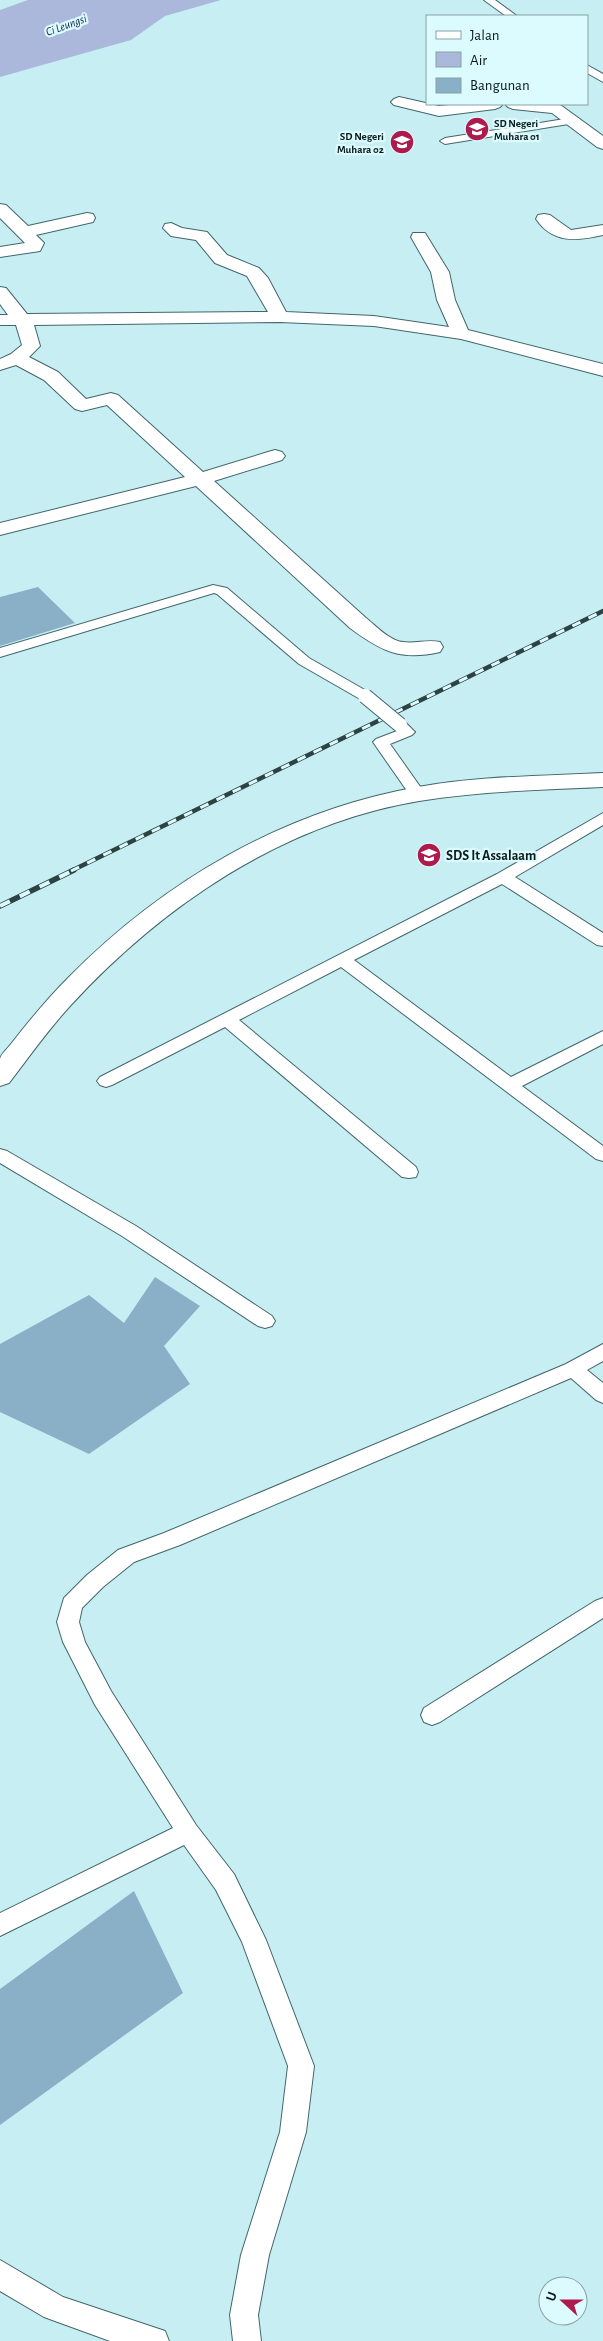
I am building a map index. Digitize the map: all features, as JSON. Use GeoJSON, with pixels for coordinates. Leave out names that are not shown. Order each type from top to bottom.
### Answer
{"type":"FeatureCollection","features":[{"type":"Feature","properties":{"kind":"street"},"geometry":{"type":"LineString","coordinates":[[400,102],[440,111],[487,105]]}},
{"type":"Feature","properties":{"kind":"street"},"geometry":{"type":"LineString","coordinates":[[532,105],[552,106],[603,144]]}},
{"type":"Feature","properties":{"kind":"street"},"geometry":{"type":"LineString","coordinates":[[0,209],[24,232],[35,246],[0,252]]}},
{"type":"Feature","properties":{"kind":"street"},"geometry":{"type":"LineString","coordinates":[[24,232],[87,218]]}},
{"type":"Feature","properties":{"kind":"street"},"geometry":{"type":"LineString","coordinates":[[544,219],[557,232],[566,236],[603,230]]}},
{"type":"Feature","properties":{"kind":"street"},"geometry":{"type":"LineString","coordinates":[[171,228],[177,232],[201,236],[221,259],[253,272],[259,278],[280,317]]}},
{"type":"Feature","properties":{"kind":"street"},"geometry":{"type":"LineString","coordinates":[[419,237],[440,272],[446,300],[461,334]]}},
{"type":"Feature","properties":{"kind":"street"},"geometry":{"type":"LineString","coordinates":[[0,292],[21,318],[31,346],[9,362]]}},
{"type":"Feature","properties":{"kind":"street"},"geometry":{"type":"LineString","coordinates":[[0,320],[21,318],[280,317],[374,321],[461,334],[603,370]]}},
{"type":"Feature","properties":{"kind":"street"},"geometry":{"type":"LineString","coordinates":[[9,362],[51,376],[82,405],[111,399],[358,622],[382,641],[400,649],[432,647]]}},
{"type":"Feature","properties":{"kind":"street"},"geometry":{"type":"LineString","coordinates":[[0,528],[201,479],[275,456]]}},
{"type":"Feature","properties":{"kind":"street"},"geometry":{"type":"LineString","coordinates":[[0,1077],[61,1000],[100,960],[135,929],[213,872],[266,843],[348,811],[418,794],[530,784],[603,780]]}},
{"type":"Feature","properties":{"kind":"lane"},"geometry":{"type":"LineString","coordinates":[[489,0],[511,15]]}},
{"type":"Feature","properties":{"kind":"lane"},"geometry":{"type":"LineString","coordinates":[[588,69],[603,79]]}},
{"type":"Feature","properties":{"kind":"lane"},"geometry":{"type":"LineString","coordinates":[[445,141],[572,121]]}},
{"type":"Feature","properties":{"kind":"lane"},"geometry":{"type":"LineString","coordinates":[[0,654],[213,589],[222,591],[304,661],[365,696],[407,732],[381,742],[418,794]]}},
{"type":"Feature","properties":{"kind":"lane"},"geometry":{"type":"LineString","coordinates":[[106,1081],[503,877],[603,818]]}},
{"type":"Feature","properties":{"kind":"lane"},"geometry":{"type":"LineString","coordinates":[[503,877],[603,941]]}},
{"type":"Feature","properties":{"kind":"lane"},"geometry":{"type":"LineString","coordinates":[[343,960],[603,1156]]}},
{"type":"Feature","properties":{"kind":"lane"},"geometry":{"type":"LineString","coordinates":[[228,1019],[409,1172]]}},
{"type":"Feature","properties":{"kind":"lane"},"geometry":{"type":"LineString","coordinates":[[509,1085],[603,1037]]}},
{"type":"Feature","properties":{"kind":"lane"},"geometry":{"type":"LineString","coordinates":[[1,1159],[129,1231],[266,1321]]}},
{"type":"Feature","properties":{"kind":"lane"},"geometry":{"type":"LineString","coordinates":[[247,2341],[244,2315],[255,2255],[293,2132],[300,2066],[254,1940],[225,1882],[188,1832],[103,1698],[74,1642],[68,1622],[72,1604],[95,1581],[126,1556],[172,1539],[573,1369],[603,1351]]}},
{"type":"Feature","properties":{"kind":"lane"},"geometry":{"type":"LineString","coordinates":[[573,1369],[603,1394]]}},
{"type":"Feature","properties":{"kind":"lane"},"geometry":{"type":"LineString","coordinates":[[432,1715],[603,1607]]}},
{"type":"Feature","properties":{"kind":"lane"},"geometry":{"type":"LineString","coordinates":[[0,1925],[188,1832]]}},
{"type":"Feature","properties":{"kind":"lane"},"geometry":{"type":"LineString","coordinates":[[0,2274],[16,2288],[67,2314],[155,2341]]}},
{"type":"Feature","properties":{"kind":"water","name":"Ci Leungsi"},"geometry":{"type":"Polygon","coordinates":[[[28,0],[221,0],[165,16],[131,40],[0,77],[0,10],[28,0]]]}},
{"type":"Feature","properties":{"kind":"building"},"geometry":{"type":"Polygon","coordinates":[[[38,587],[75,623],[0,646],[0,597],[38,587]]]}},
{"type":"Feature","properties":{"kind":"building"},"geometry":{"type":"Polygon","coordinates":[[[155,1277],[200,1306],[164,1346],[190,1384],[89,1454],[0,1412],[0,1344],[89,1295],[124,1323],[155,1277]]]}},
{"type":"Feature","properties":{"kind":"building"},"geometry":{"type":"Polygon","coordinates":[[[134,1891],[183,1993],[0,2125],[0,1989],[134,1891]]]}},
{"type":"Feature","properties":{"kind":"railway"},"geometry":{"type":"LineString","coordinates":[[71,871],[603,611]]}},
{"type":"Feature","properties":{"kind":"railway"},"geometry":{"type":"LineString","coordinates":[[0,906],[74,870]]}},
{"type":"Feature","properties":{"kind":"place","name":"SD Negeri Muhara 01"},"geometry":{"type":"Point","coordinates":[477,129]}},
{"type":"Feature","properties":{"kind":"place","name":"SD Negeri Muhara 02"},"geometry":{"type":"Point","coordinates":[402,142]}},
{"type":"Feature","properties":{"kind":"place","name":"SDS It Assalaam"},"geometry":{"type":"Point","coordinates":[429,855]}}]}
